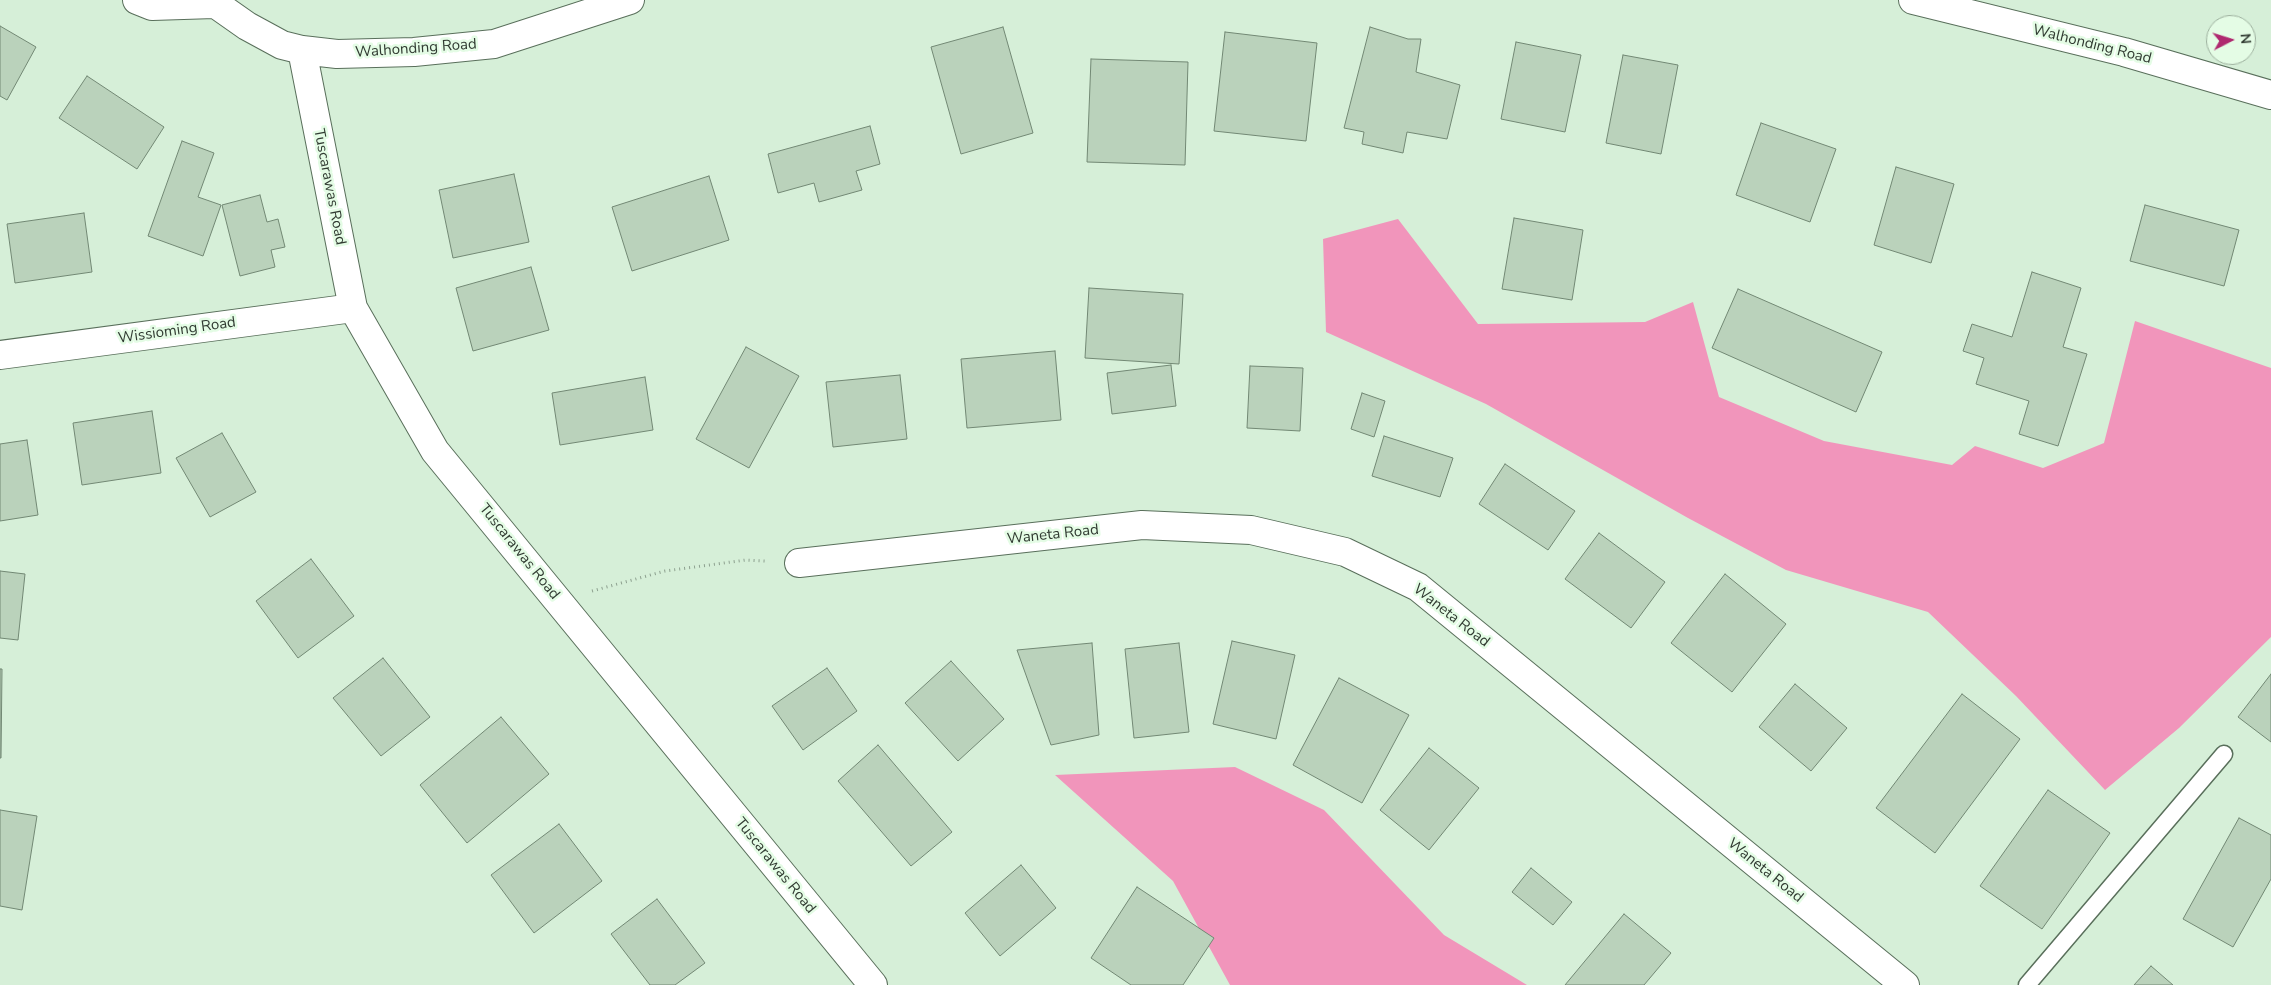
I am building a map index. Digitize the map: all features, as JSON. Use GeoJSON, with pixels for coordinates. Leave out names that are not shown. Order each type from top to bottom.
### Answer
{"type":"FeatureCollection","features":[{"type":"Feature","properties":{"kind":"street"},"geometry":{"type":"LineString","coordinates":[[137,0],[152,6],[212,2]]}},
{"type":"Feature","properties":{"kind":"street","name":"Walhonding Road"},"geometry":{"type":"LineString","coordinates":[[212,2],[247,26],[282,45],[302,50],[337,54],[414,52],[494,44],[630,0]]}},
{"type":"Feature","properties":{"kind":"street","name":"Walhonding Road"},"geometry":{"type":"LineString","coordinates":[[1913,0],[2124,52],[2271,95]]}},
{"type":"Feature","properties":{"kind":"street","name":"Tuscarawas Road"},"geometry":{"type":"LineString","coordinates":[[302,50],[353,308],[435,451],[873,985]]}},
{"type":"Feature","properties":{"kind":"street","name":"Wissioming Road"},"geometry":{"type":"LineString","coordinates":[[0,354],[353,308]]}},
{"type":"Feature","properties":{"kind":"street","name":"Waneta Road"},"geometry":{"type":"LineString","coordinates":[[799,563],[1142,525],[1251,530],[1345,552],[1418,587],[1905,985]]}},
{"type":"Feature","properties":{"kind":"lane"},"geometry":{"type":"LineString","coordinates":[[2026,985],[2224,754]]}},
{"type":"Feature","properties":{"kind":"path"},"geometry":{"type":"LineString","coordinates":[[557,600],[665,572],[746,560],[799,563]]}},
{"type":"Feature","properties":{"kind":"shaded area"},"geometry":{"type":"Polygon","coordinates":[[[1398,219],[1478,324],[1645,322],[1693,302],[1719,397],[1824,441],[1952,465],[1975,446],[2043,468],[2104,443],[2135,321],[2271,368],[2271,637],[2179,728],[2105,790],[2016,696],[1928,612],[1786,570],[1688,518],[1486,404],[1326,332],[1323,239],[1398,219]]]}},
{"type":"Feature","properties":{"kind":"shaded area"},"geometry":{"type":"Polygon","coordinates":[[[1235,767],[1324,810],[1444,935],[1527,985],[1230,985],[1173,881],[1055,775],[1235,767]]]}},
{"type":"Feature","properties":{"kind":"building"},"geometry":{"type":"Polygon","coordinates":[[[0,26],[36,47],[7,100],[0,96],[0,26]]]}},
{"type":"Feature","properties":{"kind":"building"},"geometry":{"type":"Polygon","coordinates":[[[1003,27],[1033,133],[961,154],[931,47],[1003,27]]]}},
{"type":"Feature","properties":{"kind":"building"},"geometry":{"type":"Polygon","coordinates":[[[1370,27],[1408,39],[1421,39],[1416,72],[1460,85],[1447,139],[1407,132],[1403,153],[1362,144],[1364,132],[1344,128],[1370,27]]]}},
{"type":"Feature","properties":{"kind":"building"},"geometry":{"type":"Polygon","coordinates":[[[1225,32],[1317,43],[1306,141],[1214,131],[1225,32]]]}},
{"type":"Feature","properties":{"kind":"building"},"geometry":{"type":"Polygon","coordinates":[[[1516,42],[1581,55],[1565,132],[1501,119],[1516,42]]]}},
{"type":"Feature","properties":{"kind":"building"},"geometry":{"type":"Polygon","coordinates":[[[1623,55],[1678,65],[1661,154],[1606,143],[1623,55]]]}},
{"type":"Feature","properties":{"kind":"building"},"geometry":{"type":"Polygon","coordinates":[[[1091,59],[1188,62],[1185,165],[1087,162],[1091,59]]]}},
{"type":"Feature","properties":{"kind":"building"},"geometry":{"type":"Polygon","coordinates":[[[87,76],[164,127],[137,169],[59,118],[87,76]]]}},
{"type":"Feature","properties":{"kind":"building"},"geometry":{"type":"Polygon","coordinates":[[[1761,123],[1836,149],[1810,222],[1736,195],[1761,123]]]}},
{"type":"Feature","properties":{"kind":"building"},"geometry":{"type":"Polygon","coordinates":[[[870,126],[880,164],[856,171],[862,190],[819,202],[814,183],[778,193],[768,154],[870,126]]]}},
{"type":"Feature","properties":{"kind":"building"},"geometry":{"type":"Polygon","coordinates":[[[182,141],[214,153],[198,197],[221,205],[203,256],[148,236],[182,141]]]}},
{"type":"Feature","properties":{"kind":"building"},"geometry":{"type":"Polygon","coordinates":[[[1896,167],[1954,184],[1931,263],[1874,245],[1896,167]]]}},
{"type":"Feature","properties":{"kind":"building"},"geometry":{"type":"Polygon","coordinates":[[[514,174],[529,242],[453,258],[439,190],[514,174]]]}},
{"type":"Feature","properties":{"kind":"building"},"geometry":{"type":"Polygon","coordinates":[[[709,176],[729,240],[632,271],[612,207],[709,176]]]}},
{"type":"Feature","properties":{"kind":"building"},"geometry":{"type":"Polygon","coordinates":[[[260,195],[267,222],[278,219],[285,247],[271,250],[275,267],[240,276],[222,205],[260,195]]]}},
{"type":"Feature","properties":{"kind":"building"},"geometry":{"type":"Polygon","coordinates":[[[2145,205],[2239,230],[2224,286],[2130,261],[2145,205]]]}},
{"type":"Feature","properties":{"kind":"building"},"geometry":{"type":"Polygon","coordinates":[[[84,213],[92,272],[15,283],[7,224],[84,213]]]}},
{"type":"Feature","properties":{"kind":"building"},"geometry":{"type":"Polygon","coordinates":[[[1514,218],[1583,230],[1572,300],[1502,289],[1514,218]]]}},
{"type":"Feature","properties":{"kind":"building"},"geometry":{"type":"Polygon","coordinates":[[[531,267],[549,330],[473,351],[456,288],[531,267]]]}},
{"type":"Feature","properties":{"kind":"building"},"geometry":{"type":"Polygon","coordinates":[[[2032,272],[2081,288],[2063,347],[2087,354],[2058,446],[2019,434],[2029,401],[1976,384],[1984,358],[1963,351],[1972,324],[2012,337],[2032,272]]]}},
{"type":"Feature","properties":{"kind":"building"},"geometry":{"type":"Polygon","coordinates":[[[1089,288],[1183,294],[1179,364],[1085,358],[1089,288]]]}},
{"type":"Feature","properties":{"kind":"building"},"geometry":{"type":"Polygon","coordinates":[[[1738,289],[1882,352],[1856,412],[1712,348],[1738,289]]]}},
{"type":"Feature","properties":{"kind":"building"},"geometry":{"type":"Polygon","coordinates":[[[746,347],[799,376],[749,468],[696,439],[746,347]]]}},
{"type":"Feature","properties":{"kind":"building"},"geometry":{"type":"Polygon","coordinates":[[[1055,351],[1061,420],[967,428],[961,359],[1055,351]]]}},
{"type":"Feature","properties":{"kind":"building"},"geometry":{"type":"Polygon","coordinates":[[[1171,365],[1176,406],[1112,414],[1107,373],[1171,365]]]}},
{"type":"Feature","properties":{"kind":"building"},"geometry":{"type":"Polygon","coordinates":[[[1250,366],[1303,368],[1300,431],[1247,428],[1250,366]]]}},
{"type":"Feature","properties":{"kind":"building"},"geometry":{"type":"Polygon","coordinates":[[[900,375],[907,439],[833,447],[826,382],[900,375]]]}},
{"type":"Feature","properties":{"kind":"building"},"geometry":{"type":"Polygon","coordinates":[[[645,377],[653,430],[560,445],[552,393],[645,377]]]}},
{"type":"Feature","properties":{"kind":"building"},"geometry":{"type":"Polygon","coordinates":[[[1362,393],[1385,401],[1374,437],[1351,429],[1362,393]]]}},
{"type":"Feature","properties":{"kind":"building"},"geometry":{"type":"Polygon","coordinates":[[[152,411],[161,473],[82,485],[73,423],[152,411]]]}},
{"type":"Feature","properties":{"kind":"building"},"geometry":{"type":"Polygon","coordinates":[[[222,433],[256,492],[210,517],[176,458],[222,433]]]}},
{"type":"Feature","properties":{"kind":"building"},"geometry":{"type":"Polygon","coordinates":[[[1384,436],[1453,458],[1440,497],[1372,476],[1384,436]]]}},
{"type":"Feature","properties":{"kind":"building"},"geometry":{"type":"Polygon","coordinates":[[[27,440],[38,515],[0,521],[0,444],[27,440]]]}},
{"type":"Feature","properties":{"kind":"building"},"geometry":{"type":"Polygon","coordinates":[[[1505,464],[1575,511],[1548,550],[1479,504],[1505,464]]]}},
{"type":"Feature","properties":{"kind":"building"},"geometry":{"type":"Polygon","coordinates":[[[1599,533],[1665,582],[1631,628],[1565,579],[1599,533]]]}},
{"type":"Feature","properties":{"kind":"building"},"geometry":{"type":"Polygon","coordinates":[[[311,559],[354,616],[298,658],[256,601],[311,559]]]}},
{"type":"Feature","properties":{"kind":"building"},"geometry":{"type":"Polygon","coordinates":[[[0,571],[25,574],[18,640],[0,638],[0,571]]]}},
{"type":"Feature","properties":{"kind":"building"},"geometry":{"type":"Polygon","coordinates":[[[1725,574],[1786,624],[1732,692],[1671,643],[1725,574]]]}},
{"type":"Feature","properties":{"kind":"building"},"geometry":{"type":"Polygon","coordinates":[[[1232,641],[1295,655],[1276,739],[1213,724],[1232,641]]]}},
{"type":"Feature","properties":{"kind":"building"},"geometry":{"type":"Polygon","coordinates":[[[1092,643],[1099,735],[1051,745],[1017,650],[1092,643]]]}},
{"type":"Feature","properties":{"kind":"building"},"geometry":{"type":"Polygon","coordinates":[[[1179,643],[1189,732],[1134,738],[1125,649],[1179,643]]]}},
{"type":"Feature","properties":{"kind":"building"},"geometry":{"type":"Polygon","coordinates":[[[383,658],[430,717],[381,756],[333,698],[383,658]]]}},
{"type":"Feature","properties":{"kind":"building"},"geometry":{"type":"Polygon","coordinates":[[[951,661],[1004,719],[958,761],[905,703],[951,661]]]}},
{"type":"Feature","properties":{"kind":"building"},"geometry":{"type":"Polygon","coordinates":[[[827,668],[857,711],[803,750],[772,706],[827,668]]]}},
{"type":"Feature","properties":{"kind":"building"},"geometry":{"type":"Polygon","coordinates":[[[0,669],[2,669],[1,758],[0,758],[0,669]]]}},
{"type":"Feature","properties":{"kind":"building"},"geometry":{"type":"Polygon","coordinates":[[[2271,674],[2271,742],[2238,717],[2271,674]]]}},
{"type":"Feature","properties":{"kind":"building"},"geometry":{"type":"Polygon","coordinates":[[[1339,678],[1409,715],[1362,803],[1293,765],[1339,678]]]}},
{"type":"Feature","properties":{"kind":"building"},"geometry":{"type":"Polygon","coordinates":[[[1795,684],[1847,728],[1811,771],[1759,727],[1795,684]]]}},
{"type":"Feature","properties":{"kind":"building"},"geometry":{"type":"Polygon","coordinates":[[[1962,694],[2020,739],[1935,853],[1876,808],[1962,694]]]}},
{"type":"Feature","properties":{"kind":"building"},"geometry":{"type":"Polygon","coordinates":[[[501,717],[549,774],[467,843],[420,785],[501,717]]]}},
{"type":"Feature","properties":{"kind":"building"},"geometry":{"type":"Polygon","coordinates":[[[878,745],[952,832],[911,866],[838,781],[878,745]]]}},
{"type":"Feature","properties":{"kind":"building"},"geometry":{"type":"Polygon","coordinates":[[[1429,748],[1479,788],[1429,850],[1380,810],[1429,748]]]}},
{"type":"Feature","properties":{"kind":"building"},"geometry":{"type":"Polygon","coordinates":[[[2048,790],[2110,833],[2042,929],[1980,886],[2048,790]]]}},
{"type":"Feature","properties":{"kind":"building"},"geometry":{"type":"Polygon","coordinates":[[[0,810],[37,816],[22,910],[0,906],[0,810]]]}},
{"type":"Feature","properties":{"kind":"building"},"geometry":{"type":"Polygon","coordinates":[[[2239,818],[2271,835],[2271,879],[2233,947],[2183,919],[2239,818]]]}},
{"type":"Feature","properties":{"kind":"building"},"geometry":{"type":"Polygon","coordinates":[[[559,824],[602,881],[534,933],[491,875],[559,824]]]}},
{"type":"Feature","properties":{"kind":"building"},"geometry":{"type":"Polygon","coordinates":[[[1021,865],[1056,908],[1000,956],[965,913],[1021,865]]]}},
{"type":"Feature","properties":{"kind":"building"},"geometry":{"type":"Polygon","coordinates":[[[1531,868],[1572,902],[1553,925],[1512,892],[1531,868]]]}},
{"type":"Feature","properties":{"kind":"building"},"geometry":{"type":"Polygon","coordinates":[[[1137,887],[1214,938],[1183,985],[1131,985],[1091,958],[1137,887]]]}},
{"type":"Feature","properties":{"kind":"building"},"geometry":{"type":"Polygon","coordinates":[[[657,899],[705,963],[675,985],[650,985],[611,934],[657,899]]]}},
{"type":"Feature","properties":{"kind":"building"},"geometry":{"type":"Polygon","coordinates":[[[1624,914],[1671,953],[1644,985],[1565,985],[1624,914]]]}},
{"type":"Feature","properties":{"kind":"building"},"geometry":{"type":"Polygon","coordinates":[[[2151,966],[2173,985],[2134,985],[2151,966]]]}}]}
